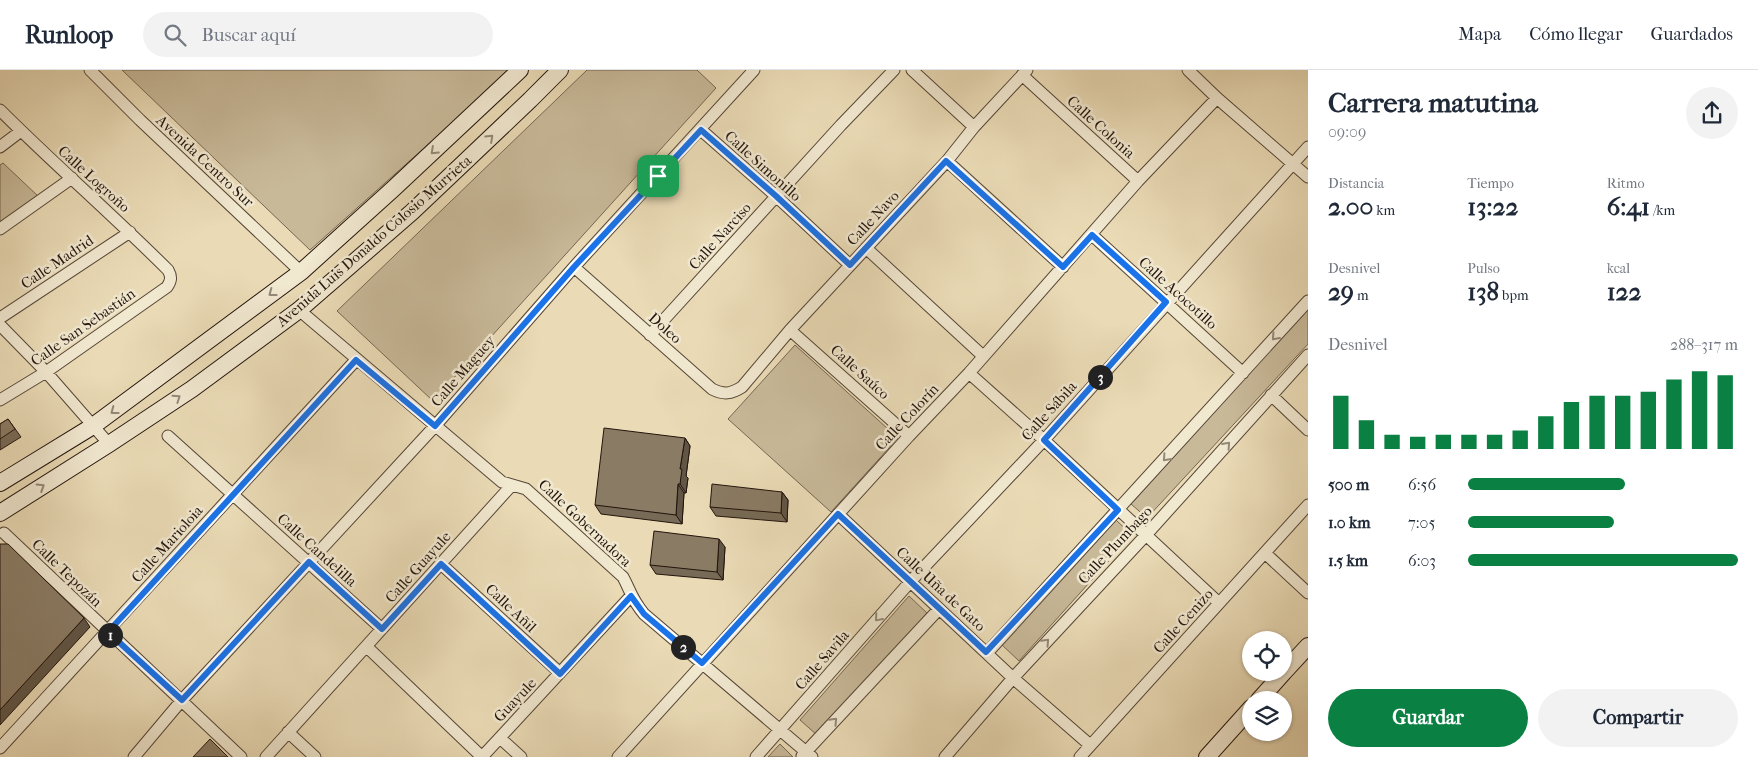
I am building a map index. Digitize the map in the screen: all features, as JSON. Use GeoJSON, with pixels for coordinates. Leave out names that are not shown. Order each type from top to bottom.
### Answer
{"type":"FeatureCollection","features":[{"type":"Feature","properties":{"kind":"main road","name":"Avenida Luis Donaldo Colosio Murrieta"},"geometry":{"type":"LineString","coordinates":[[0,482],[93,426],[301,272],[520,70]]}},
{"type":"Feature","properties":{"kind":"main road","name":"Avenida Luis Donaldo Colosio Murrieta"},"geometry":{"type":"LineString","coordinates":[[0,513],[110,444],[192,389],[299,310],[412,212],[560,70]]}},
{"type":"Feature","properties":{"kind":"main road"},"geometry":{"type":"LineString","coordinates":[[1292,663],[1308,646]]}},
{"type":"Feature","properties":{"kind":"main road"},"geometry":{"type":"LineString","coordinates":[[1267,691],[1276,681]]}},
{"type":"Feature","properties":{"kind":"main road"},"geometry":{"type":"LineString","coordinates":[[1207,757],[1242,718]]}},
{"type":"Feature","properties":{"kind":"street","name":"Avenida Centro Sur"},"geometry":{"type":"LineString","coordinates":[[90,70],[140,120],[301,272]]}},
{"type":"Feature","properties":{"kind":"street","name":"Calle Maguey"},"geometry":{"type":"LineString","coordinates":[[134,757],[182,700],[435,426],[574,267],[754,70]]}},
{"type":"Feature","properties":{"kind":"street","name":"Calle Narciso"},"geometry":{"type":"LineString","coordinates":[[650,335],[841,125],[894,70]]}},
{"type":"Feature","properties":{"kind":"street"},"geometry":{"type":"LineString","coordinates":[[912,70],[974,127]]}},
{"type":"Feature","properties":{"kind":"street"},"geometry":{"type":"LineString","coordinates":[[1188,70],[1217,98],[1308,177]]}},
{"type":"Feature","properties":{"kind":"street","name":"Calle Navo"},"geometry":{"type":"LineString","coordinates":[[742,387],[790,330],[1025,73]]}},
{"type":"Feature","properties":{"kind":"street","name":"Calle Colonia"},"geometry":{"type":"LineString","coordinates":[[1025,73],[1138,181]]}},
{"type":"Feature","properties":{"kind":"street","name":"Calle Colorín"},"geometry":{"type":"LineString","coordinates":[[618,757],[838,514],[969,373],[1138,181],[1217,98]]}},
{"type":"Feature","properties":{"kind":"street","name":"Calle Logroño"},"geometry":{"type":"LineString","coordinates":[[0,110],[168,270]]}},
{"type":"Feature","properties":{"kind":"street","name":"Calle Simonillo"},"geometry":{"type":"LineString","coordinates":[[701,130],[850,265]]}},
{"type":"Feature","properties":{"kind":"street"},"geometry":{"type":"LineString","coordinates":[[0,147],[21,132]]}},
{"type":"Feature","properties":{"kind":"street","name":"Calle Sábila"},"geometry":{"type":"LineString","coordinates":[[910,582],[1044,440],[1166,302],[1308,147]]}},
{"type":"Feature","properties":{"kind":"street"},"geometry":{"type":"LineString","coordinates":[[946,161],[1063,267]]}},
{"type":"Feature","properties":{"kind":"street"},"geometry":{"type":"LineString","coordinates":[[0,229],[72,178]]}},
{"type":"Feature","properties":{"kind":"street","name":"Calle Madrid"},"geometry":{"type":"LineString","coordinates":[[0,318],[130,232]]}},
{"type":"Feature","properties":{"kind":"street","name":"Calle Acocotillo"},"geometry":{"type":"LineString","coordinates":[[1092,235],[1243,373]]}},
{"type":"Feature","properties":{"kind":"street"},"geometry":{"type":"LineString","coordinates":[[866,248],[983,356]]}},
{"type":"Feature","properties":{"kind":"street","name":"Doleo"},"geometry":{"type":"LineString","coordinates":[[574,267],[712,389],[722,394],[733,393],[742,387]]}},
{"type":"Feature","properties":{"kind":"street","name":"Calle San Sebastián"},"geometry":{"type":"LineString","coordinates":[[0,400],[46,372],[166,287],[170,282],[171,276],[168,270]]}},
{"type":"Feature","properties":{"kind":"street","name":"Calle Plumbago"},"geometry":{"type":"LineString","coordinates":[[986,652],[1308,302]]}},
{"type":"Feature","properties":{"kind":"street","name":"Calle Gobernadora"},"geometry":{"type":"LineString","coordinates":[[299,310],[502,482],[526,489],[623,577],[631,596],[644,614],[781,729],[807,755]]}},
{"type":"Feature","properties":{"kind":"street"},"geometry":{"type":"LineString","coordinates":[[0,325],[46,372],[110,444]]}},
{"type":"Feature","properties":{"kind":"street","name":"Calle Saúco"},"geometry":{"type":"LineString","coordinates":[[790,330],[910,436]]}},
{"type":"Feature","properties":{"kind":"street","name":"Calle Plumbago"},"geometry":{"type":"LineString","coordinates":[[945,757],[1013,678],[1146,535],[1308,354]]}},
{"type":"Feature","properties":{"kind":"street","name":"Calle Marioloia"},"geometry":{"type":"LineString","coordinates":[[0,748],[356,360]]}},
{"type":"Feature","properties":{"kind":"street"},"geometry":{"type":"LineString","coordinates":[[969,373],[1219,603]]}},
{"type":"Feature","properties":{"kind":"street"},"geometry":{"type":"LineString","coordinates":[[1271,395],[1308,430]]}},
{"type":"Feature","properties":{"kind":"street","name":"Calle Candelilla"},"geometry":{"type":"LineString","coordinates":[[168,436],[382,629]]}},
{"type":"Feature","properties":{"kind":"street","name":"Calle Guayule"},"geometry":{"type":"LineString","coordinates":[[266,757],[511,486]]}},
{"type":"Feature","properties":{"kind":"street","name":"Calle Cenizo"},"geometry":{"type":"LineString","coordinates":[[1080,757],[1308,505]]}},
{"type":"Feature","properties":{"kind":"street","name":"Calle Uña de Gato"},"geometry":{"type":"LineString","coordinates":[[838,514],[1013,678],[1090,746]]}},
{"type":"Feature","properties":{"kind":"street","name":"Calle Tepozán"},"geometry":{"type":"LineString","coordinates":[[4,533],[241,757]]}},
{"type":"Feature","properties":{"kind":"street"},"geometry":{"type":"LineString","coordinates":[[1264,553],[1308,593]]}},
{"type":"Feature","properties":{"kind":"street","name":"Calle Añil"},"geometry":{"type":"LineString","coordinates":[[441,564],[560,674]]}},
{"type":"Feature","properties":{"kind":"street","name":"Calle Savila"},"geometry":{"type":"LineString","coordinates":[[756,757],[910,582]]}},
{"type":"Feature","properties":{"kind":"street","name":"Guayule"},"geometry":{"type":"LineString","coordinates":[[482,757],[631,596]]}},
{"type":"Feature","properties":{"kind":"street"},"geometry":{"type":"LineString","coordinates":[[807,755],[939,609]]}},
{"type":"Feature","properties":{"kind":"street"},"geometry":{"type":"LineString","coordinates":[[367,647],[482,757]]}},
{"type":"Feature","properties":{"kind":"street"},"geometry":{"type":"LineString","coordinates":[[288,732],[315,757]]}},
{"type":"Feature","properties":{"kind":"street"},"geometry":{"type":"LineString","coordinates":[[500,738],[521,757]]}},
{"type":"Feature","properties":{"kind":"shaded area"},"geometry":{"type":"Polygon","coordinates":[[[122,70],[509,70],[310,250],[122,70]]]}},
{"type":"Feature","properties":{"kind":"shaded area"},"geometry":{"type":"Polygon","coordinates":[[[587,70],[697,70],[716,88],[433,401],[337,311],[587,70]]]}},
{"type":"Feature","properties":{"kind":"shaded area"},"geometry":{"type":"Polygon","coordinates":[[[3,163],[39,197],[0,225],[0,165],[3,163]]]}},
{"type":"Feature","properties":{"kind":"shaded area"},"geometry":{"type":"Polygon","coordinates":[[[1308,309],[1308,344],[1147,518],[1131,504],[1308,309]]]}},
{"type":"Feature","properties":{"kind":"shaded area"},"geometry":{"type":"Polygon","coordinates":[[[795,345],[898,438],[831,512],[728,419],[795,345]]]}},
{"type":"Feature","properties":{"kind":"shaded area"},"geometry":{"type":"Polygon","coordinates":[[[1116,520],[1132,535],[1019,661],[1001,644],[1116,520]]]}},
{"type":"Feature","properties":{"kind":"shaded area"},"geometry":{"type":"Polygon","coordinates":[[[909,596],[928,614],[817,735],[800,720],[909,596]]]}},
{"type":"Feature","properties":{"kind":"shaded area"},"geometry":{"type":"Polygon","coordinates":[[[780,744],[793,757],[768,757],[780,744]]]}},
{"type":"Feature","properties":{"kind":"building"},"geometry":{"type":"Polygon","coordinates":[[[8,419],[15,429],[0,439],[0,424],[8,419]]]}},
{"type":"Feature","properties":{"kind":"building"},"geometry":{"type":"Polygon","coordinates":[[[604,428],[685,438],[680,469],[682,469],[680,484],[678,484],[676,515],[595,505],[604,428]]]}},
{"type":"Feature","properties":{"kind":"building"},"geometry":{"type":"Polygon","coordinates":[[[712,484],[782,492],[781,513],[710,507],[712,484]]]}},
{"type":"Feature","properties":{"kind":"building"},"geometry":{"type":"Polygon","coordinates":[[[654,531],[719,539],[717,572],[650,565],[654,531]]]}},
{"type":"Feature","properties":{"kind":"building"},"geometry":{"type":"Polygon","coordinates":[[[0,544],[8,544],[84,618],[0,710],[0,544]]]}},
{"type":"Feature","properties":{"kind":"building"},"geometry":{"type":"Polygon","coordinates":[[[210,739],[228,757],[193,757],[210,739]]]}},
{"type":"Feature","properties":{"kind":"route"},"geometry":{"type":"LineString","coordinates":[[701,130],[850,265],[946,161],[1063,267],[1092,235],[1166,302],[1044,440],[1118,510],[986,652],[838,514],[702,663],[644,614],[631,596],[560,674],[441,564],[382,629],[309,562],[182,700],[108,632],[356,360],[435,426],[574,267],[658,176],[701,130]]}}]}
